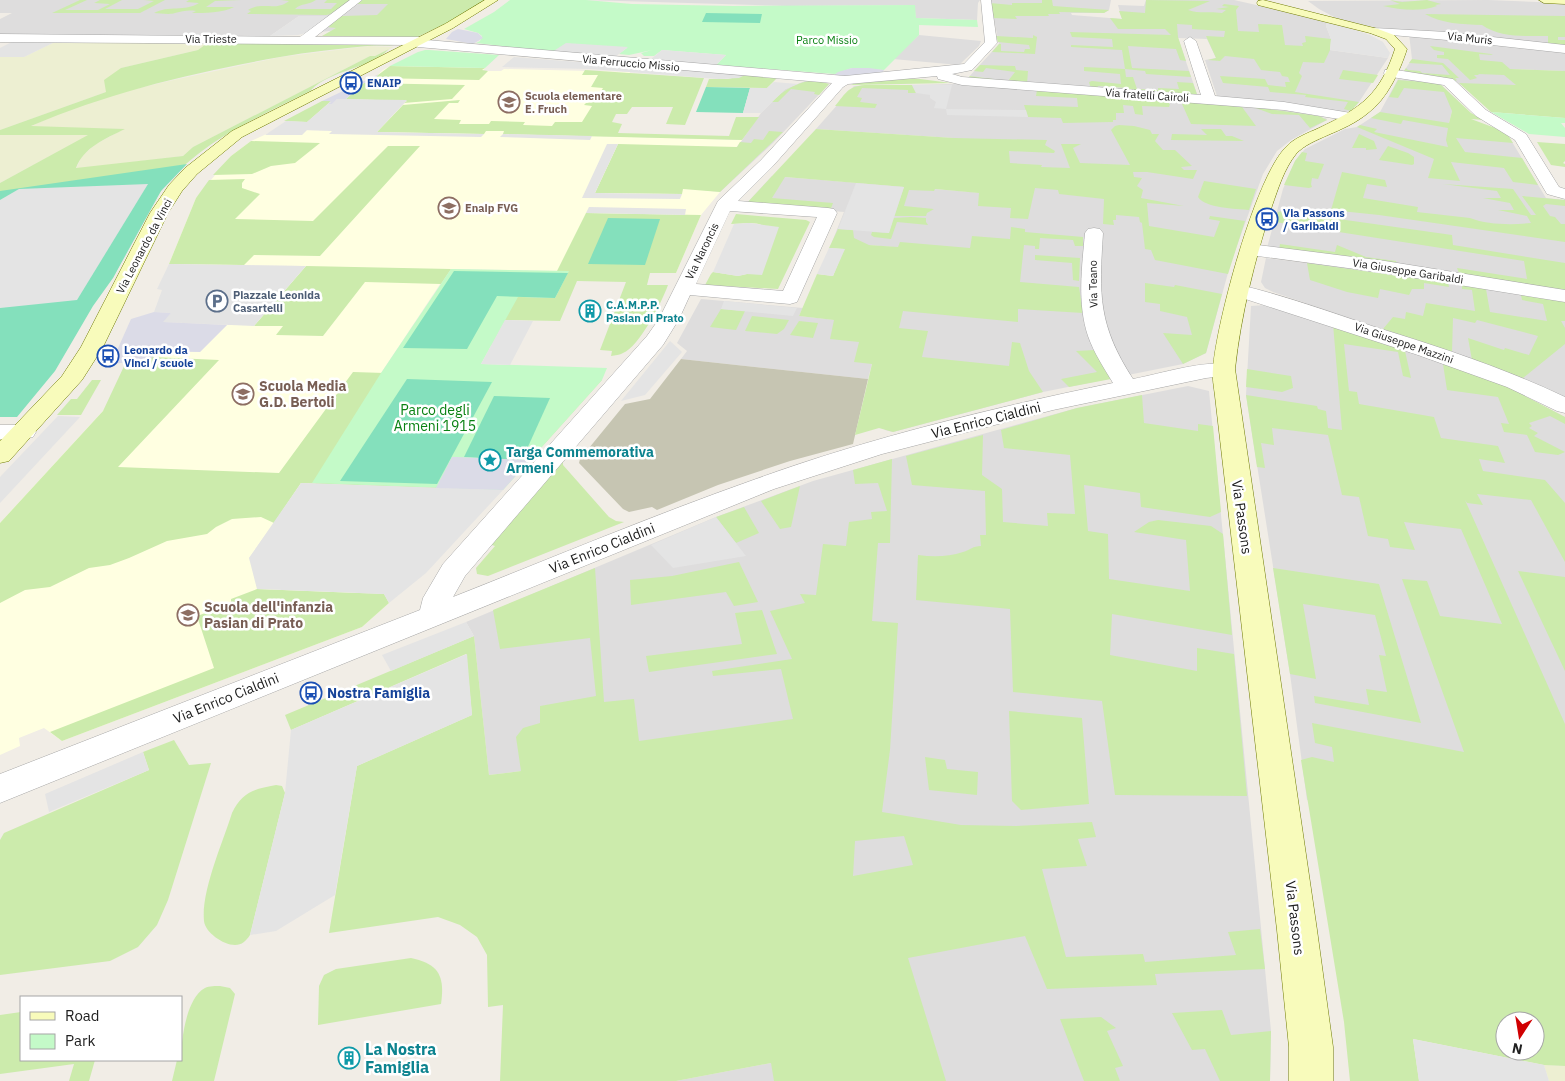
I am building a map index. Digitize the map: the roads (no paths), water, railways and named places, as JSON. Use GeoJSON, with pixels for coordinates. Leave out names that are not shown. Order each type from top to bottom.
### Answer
{"type":"FeatureCollection","features":[{"type":"Feature","properties":{"kind":"street"},"geometry":{"type":"LineString","coordinates":[[304,39],[357,0]]}},
{"type":"Feature","properties":{"kind":"street","name":"Via Leonardo da Vinci"},"geometry":{"type":"LineString","coordinates":[[0,456],[71,380],[87,356],[159,213],[175,188],[190,171],[243,131],[464,19],[493,0]]}},
{"type":"Feature","properties":{"kind":"street"},"geometry":{"type":"LineString","coordinates":[[944,76],[944,74],[968,67],[991,44],[985,5],[986,0]]}},
{"type":"Feature","properties":{"kind":"street"},"geometry":{"type":"LineString","coordinates":[[1544,0],[1565,1]]}},
{"type":"Feature","properties":{"kind":"street"},"geometry":{"type":"LineString","coordinates":[[1257,1],[1278,4],[1288,1],[1316,15]]}},
{"type":"Feature","properties":{"kind":"street"},"geometry":{"type":"LineString","coordinates":[[1257,1],[1374,31]]}},
{"type":"Feature","properties":{"kind":"street","name":"Via Muris"},"geometry":{"type":"LineString","coordinates":[[1374,31],[1447,36],[1565,49]]}},
{"type":"Feature","properties":{"kind":"street","name":"Via Passons"},"geometry":{"type":"LineString","coordinates":[[1311,1081],[1311,1046],[1298,939],[1224,370],[1232,320],[1250,250],[1279,166],[1289,151],[1365,109],[1374,100],[1390,73],[1401,49],[1390,37],[1374,31]]}},
{"type":"Feature","properties":{"kind":"street","name":"Via Trieste"},"geometry":{"type":"LineString","coordinates":[[0,38],[304,39],[420,42]]}},
{"type":"Feature","properties":{"kind":"street"},"geometry":{"type":"LineString","coordinates":[[1190,41],[1209,100]]}},
{"type":"Feature","properties":{"kind":"street","name":"Via Ferruccio Missio"},"geometry":{"type":"LineString","coordinates":[[420,42],[552,56],[845,80]]}},
{"type":"Feature","properties":{"kind":"street"},"geometry":{"type":"LineString","coordinates":[[845,80],[957,70]]}},
{"type":"Feature","properties":{"kind":"street","name":"Via fratelli Cairoli"},"geometry":{"type":"LineString","coordinates":[[924,73],[962,81],[1284,106],[1351,117]]}},
{"type":"Feature","properties":{"kind":"street"},"geometry":{"type":"LineString","coordinates":[[1390,73],[1448,82],[1481,113],[1521,137],[1553,190],[1565,194]]}},
{"type":"Feature","properties":{"kind":"street","name":"Via Naroncis"},"geometry":{"type":"LineString","coordinates":[[433,615],[438,598],[452,571],[655,340],[669,319],[724,205],[767,163],[838,84],[845,80]]}},
{"type":"Feature","properties":{"kind":"street"},"geometry":{"type":"LineString","coordinates":[[684,288],[790,298],[828,214],[724,205]]}},
{"type":"Feature","properties":{"kind":"street","name":"Via Teano"},"geometry":{"type":"LineString","coordinates":[[1094,232],[1090,289],[1094,318],[1104,349],[1127,387]]}},
{"type":"Feature","properties":{"kind":"street","name":"Via Giuseppe Garibaldi"},"geometry":{"type":"LineString","coordinates":[[1250,250],[1385,267],[1565,296]]}},
{"type":"Feature","properties":{"kind":"street","name":"Via Giuseppe Mazzini"},"geometry":{"type":"LineString","coordinates":[[1240,291],[1435,353],[1516,382],[1565,406]]}},
{"type":"Feature","properties":{"kind":"street","name":"Via Enrico Cialdini"},"geometry":{"type":"LineString","coordinates":[[0,789],[765,484],[882,447],[1051,403],[1206,371],[1224,370]]}},
{"type":"Feature","properties":{"kind":"street"},"geometry":{"type":"LineString","coordinates":[[0,432],[24,432]]}},
{"type":"Feature","properties":{"kind":"place","name":"ENAIP"},"geometry":{"type":"Point","coordinates":[351,83]}},
{"type":"Feature","properties":{"kind":"place","name":"Scuola elementare E. Fruch"},"geometry":{"type":"Point","coordinates":[509,102]}},
{"type":"Feature","properties":{"kind":"place","name":"Enaip FVG"},"geometry":{"type":"Point","coordinates":[449,208]}},
{"type":"Feature","properties":{"kind":"place","name":"Via Passons / Garibaldi"},"geometry":{"type":"Point","coordinates":[1267,219]}},
{"type":"Feature","properties":{"kind":"place","name":"Piazzale Leonida Casartelli"},"geometry":{"type":"Point","coordinates":[217,301]}},
{"type":"Feature","properties":{"kind":"place","name":"C.A.M.P.P. Pasian di Prato"},"geometry":{"type":"Point","coordinates":[590,311]}},
{"type":"Feature","properties":{"kind":"place","name":"Leonardo da Vinci / scuole"},"geometry":{"type":"Point","coordinates":[108,356]}},
{"type":"Feature","properties":{"kind":"place","name":"Scuola Media G.D. Bertoli"},"geometry":{"type":"Point","coordinates":[243,394]}},
{"type":"Feature","properties":{"kind":"place","name":"Targa Commemorativa Armeni"},"geometry":{"type":"Point","coordinates":[490,460]}},
{"type":"Feature","properties":{"kind":"place","name":"Scuola dell'infanzia Pasian di Prato"},"geometry":{"type":"Point","coordinates":[188,615]}},
{"type":"Feature","properties":{"kind":"place","name":"Nostra Famiglia"},"geometry":{"type":"Point","coordinates":[311,693]}},
{"type":"Feature","properties":{"kind":"place","name":"La Nostra Famiglia"},"geometry":{"type":"Point","coordinates":[349,1058]}},
{"type":"Feature","properties":{"kind":"park label","name":"Parco Missio"},"geometry":{"type":"Point","coordinates":[827,40]}},
{"type":"Feature","properties":{"kind":"park label","name":"Parco degli Armeni 1915"},"geometry":{"type":"Point","coordinates":[435,418]}}]}
